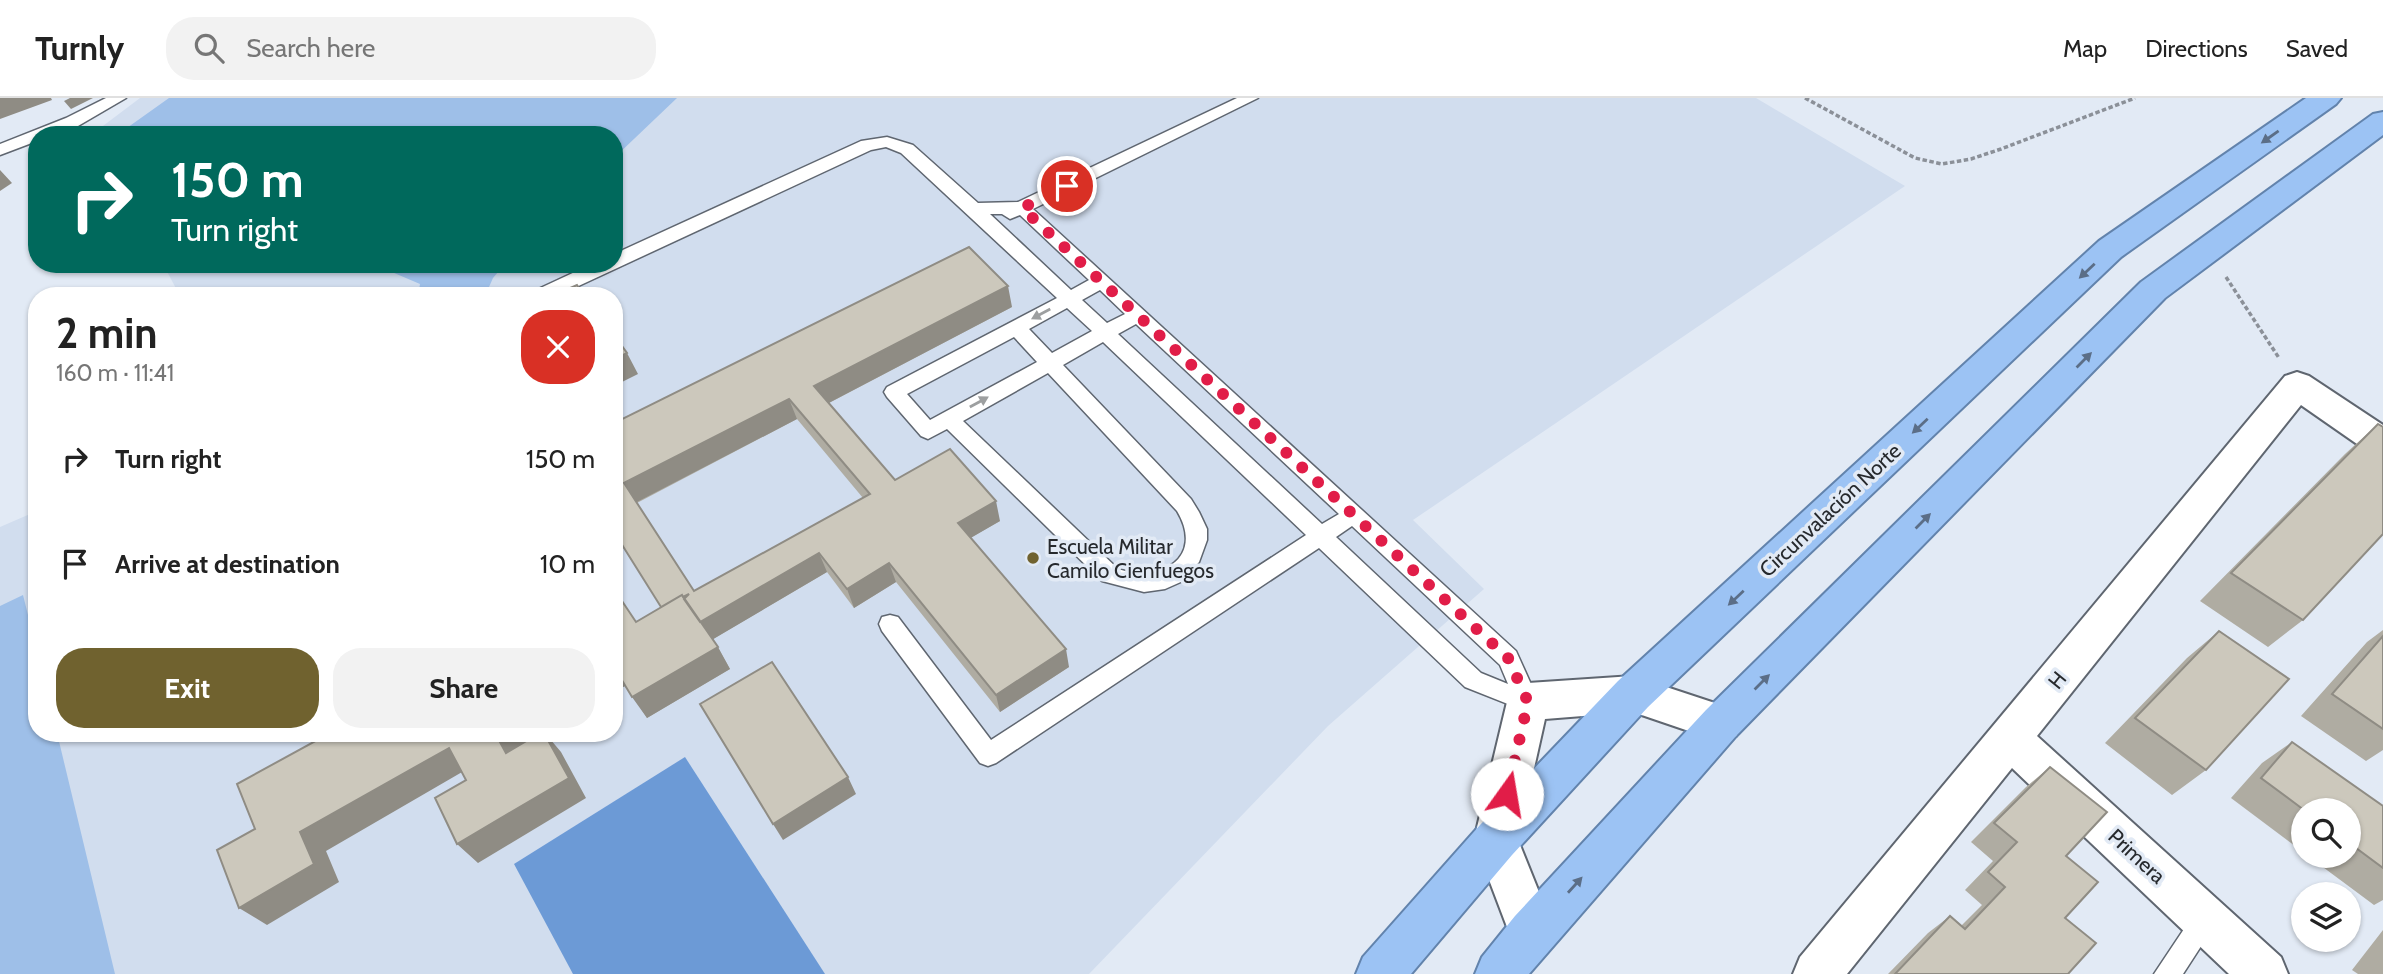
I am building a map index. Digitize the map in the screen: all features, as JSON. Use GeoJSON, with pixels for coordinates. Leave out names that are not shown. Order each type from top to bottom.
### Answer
{"type":"FeatureCollection","features":[{"type":"Feature","properties":{"kind":"highway","name":"Circunvalación Norte"},"geometry":{"type":"LineString","coordinates":[[1380,974],[1496,841],[1633,694],[2110,249],[2326,98]]}},
{"type":"Feature","properties":{"kind":"highway"},"geometry":{"type":"LineString","coordinates":[[1499,974],[1532,933],[1721,723],[2153,290],[2383,121]]}},
{"type":"Feature","properties":{"kind":"street"},"geometry":{"type":"LineString","coordinates":[[2297,385],[2383,443]]}},
{"type":"Feature","properties":{"kind":"street","name":"H"},"geometry":{"type":"LineString","coordinates":[[1817,974],[2297,385]]}},
{"type":"Feature","properties":{"kind":"street"},"geometry":{"type":"LineString","coordinates":[[1532,933],[1496,841],[1528,702],[1633,694],[1721,723]]}},
{"type":"Feature","properties":{"kind":"street","name":"Primera"},"geometry":{"type":"LineString","coordinates":[[2010,738],[2264,974]]}},
{"type":"Feature","properties":{"kind":"lane"},"geometry":{"type":"LineString","coordinates":[[62,126],[118,98]]}},
{"type":"Feature","properties":{"kind":"lane"},"geometry":{"type":"LineString","coordinates":[[989,223],[1250,98]]}},
{"type":"Feature","properties":{"kind":"lane"},"geometry":{"type":"LineString","coordinates":[[0,150],[28,139]]}},
{"type":"Feature","properties":{"kind":"lane"},"geometry":{"type":"LineString","coordinates":[[623,257],[867,145],[887,142],[906,149],[989,223],[1473,680],[1528,702]]}},
{"type":"Feature","properties":{"kind":"lane"},"geometry":{"type":"LineString","coordinates":[[974,209],[1022,208],[1508,658],[1528,702]]}},
{"type":"Feature","properties":{"kind":"lane"},"geometry":{"type":"LineString","coordinates":[[559,287],[589,273]]}},
{"type":"Feature","properties":{"kind":"lane"},"geometry":{"type":"LineString","coordinates":[[1101,282],[894,393],[928,431],[1137,315]]}},
{"type":"Feature","properties":{"kind":"lane"},"geometry":{"type":"LineString","coordinates":[[949,419],[1110,575],[1131,584],[1152,583],[1177,574],[1198,542],[1196,526],[1184,505],[1016,327]]}},
{"type":"Feature","properties":{"kind":"lane"},"geometry":{"type":"LineString","coordinates":[[890,624],[988,755],[1353,515]]}},
{"type":"Feature","properties":{"kind":"lane"},"geometry":{"type":"LineString","coordinates":[[2166,974],[2205,920]]}},
{"type":"Feature","properties":{"kind":"path"},"geometry":{"type":"LineString","coordinates":[[1805,98],[1915,158],[1942,164],[1981,156],[2135,98]]}},
{"type":"Feature","properties":{"kind":"path"},"geometry":{"type":"LineString","coordinates":[[2208,250],[2297,385]]}},
{"type":"Feature","properties":{"kind":"shaded area","name":"Escuela Militar Camilo Cienfuegos"},"geometry":{"type":"Polygon","coordinates":[[[140,98],[1756,98],[1905,186],[1413,520],[1484,589],[1328,726],[1089,974],[0,974],[0,527],[28,515],[28,742],[623,742],[623,287],[175,287],[168,273],[623,273],[623,126],[103,126],[140,98]]]}},
{"type":"Feature","properties":{"kind":"shaded area"},"geometry":{"type":"Polygon","coordinates":[[[169,98],[677,98],[623,149],[623,126],[130,126],[169,98]]]}},
{"type":"Feature","properties":{"kind":"shaded area"},"geometry":{"type":"Polygon","coordinates":[[[394,273],[497,273],[489,287],[420,287],[420,284],[394,273]]]}},
{"type":"Feature","properties":{"kind":"shaded area"},"geometry":{"type":"Polygon","coordinates":[[[23,595],[28,615],[28,742],[59,742],[115,974],[0,974],[0,606],[23,595]]]}},
{"type":"Feature","properties":{"kind":"shaded area"},"geometry":{"type":"Polygon","coordinates":[[[685,757],[825,974],[573,974],[514,864],[685,757]]]}},
{"type":"Feature","properties":{"kind":"building"},"geometry":{"type":"Polygon","coordinates":[[[969,247],[1008,286],[814,386],[895,480],[950,449],[996,501],[958,523],[1066,649],[996,695],[889,563],[847,589],[819,553],[700,622],[684,599],[689,594],[661,607],[623,546],[623,419],[969,247]],[[789,399],[624,483],[694,591],[870,494],[789,399]]]}},
{"type":"Feature","properties":{"kind":"building"},"geometry":{"type":"Polygon","coordinates":[[[2378,424],[2383,427],[2383,534],[2303,620],[2231,573],[2378,424]]]}},
{"type":"Feature","properties":{"kind":"building"},"geometry":{"type":"Polygon","coordinates":[[[682,595],[718,647],[632,697],[623,682],[623,602],[636,622],[682,595]]]}},
{"type":"Feature","properties":{"kind":"building"},"geometry":{"type":"Polygon","coordinates":[[[2219,631],[2289,679],[2206,770],[2135,718],[2219,631]]]}},
{"type":"Feature","properties":{"kind":"building"},"geometry":{"type":"Polygon","coordinates":[[[2383,636],[2383,729],[2332,694],[2383,636]]]}},
{"type":"Feature","properties":{"kind":"building"},"geometry":{"type":"Polygon","coordinates":[[[772,662],[848,777],[773,824],[700,704],[772,662]]]}},
{"type":"Feature","properties":{"kind":"building"},"geometry":{"type":"Polygon","coordinates":[[[314,742],[500,742],[506,753],[525,742],[549,742],[569,778],[457,844],[435,798],[466,780],[449,748],[300,832],[314,864],[239,908],[217,850],[255,829],[237,784],[314,742]]]}},
{"type":"Feature","properties":{"kind":"building"},"geometry":{"type":"Polygon","coordinates":[[[2292,742],[2383,806],[2383,868],[2361,852],[2361,798],[2291,798],[2291,800],[2261,778],[2292,742]]]}},
{"type":"Feature","properties":{"kind":"building"},"geometry":{"type":"Polygon","coordinates":[[[2050,767],[2107,812],[2066,856],[2098,882],[2065,918],[2096,943],[2068,974],[1895,974],[1950,916],[1965,929],[2005,887],[1988,872],[2017,842],[1994,823],[2050,767]]]}},
{"type":"Feature","properties":{"kind":"place","name":"Escuela Militar Camilo Cienfuegos"},"geometry":{"type":"Point","coordinates":[1033,558]}},
{"type":"Feature","properties":{"kind":"route"},"geometry":{"type":"LineString","coordinates":[[1067,186],[1022,208],[1508,658],[1528,702],[1507,794]]}}]}
